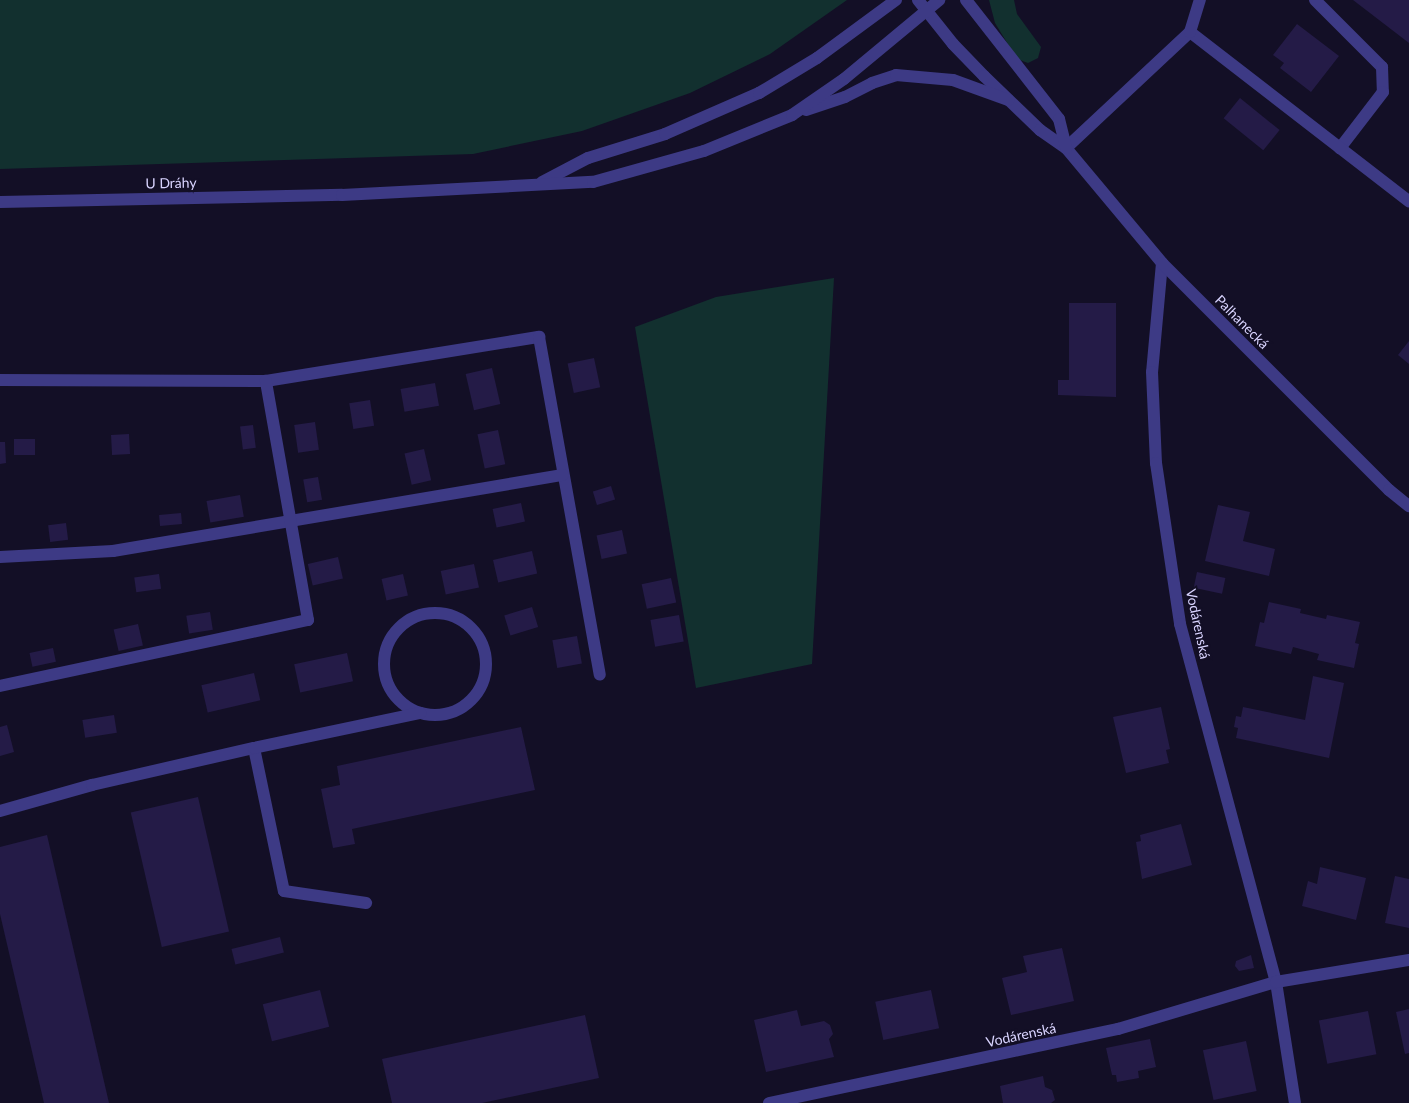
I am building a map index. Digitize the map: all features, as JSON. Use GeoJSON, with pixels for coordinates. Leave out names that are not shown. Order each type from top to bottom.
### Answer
{"type":"FeatureCollection","features":[{"type":"Feature","properties":{"kind":"street"},"geometry":{"type":"LineString","coordinates":[[540,184],[588,158],[665,134],[759,93],[817,58],[896,0]]}},
{"type":"Feature","properties":{"kind":"street","name":"Palhanecká"},"geometry":{"type":"LineString","coordinates":[[918,0],[954,44],[1040,130],[1066,148],[1162,264],[1389,490],[1409,506]]}},
{"type":"Feature","properties":{"kind":"street"},"geometry":{"type":"LineString","coordinates":[[792,115],[844,79],[939,0]]}},
{"type":"Feature","properties":{"kind":"street","name":"Palhanecká"},"geometry":{"type":"LineString","coordinates":[[966,0],[1059,119],[1066,148]]}},
{"type":"Feature","properties":{"kind":"street"},"geometry":{"type":"LineString","coordinates":[[1066,148],[1190,32],[1200,0]]}},
{"type":"Feature","properties":{"kind":"street"},"geometry":{"type":"LineString","coordinates":[[1315,0],[1382,67],[1383,92],[1340,148]]}},
{"type":"Feature","properties":{"kind":"street"},"geometry":{"type":"LineString","coordinates":[[1190,32],[1409,201]]}},
{"type":"Feature","properties":{"kind":"street"},"geometry":{"type":"LineString","coordinates":[[792,115],[845,97],[872,83],[896,75],[954,80],[1014,103]]}},
{"type":"Feature","properties":{"kind":"street","name":"U Dráhy"},"geometry":{"type":"LineString","coordinates":[[0,202],[342,195],[593,182],[704,150],[792,115]]}},
{"type":"Feature","properties":{"kind":"street","name":"Vodárenská"},"geometry":{"type":"LineString","coordinates":[[1162,264],[1152,372],[1156,463],[1180,624],[1276,982],[1295,1103]]}},
{"type":"Feature","properties":{"kind":"street"},"geometry":{"type":"LineString","coordinates":[[0,380],[266,381],[539,337],[600,674]]}},
{"type":"Feature","properties":{"kind":"street"},"geometry":{"type":"LineString","coordinates":[[0,686],[308,620],[289,523],[266,381]]}},
{"type":"Feature","properties":{"kind":"street"},"geometry":{"type":"LineString","coordinates":[[0,557],[113,551],[289,523],[563,475]]}},
{"type":"Feature","properties":{"kind":"street"},"geometry":{"type":"LineString","coordinates":[[0,811],[92,785],[254,748],[420,713],[437,715],[453,712],[468,703],[479,690],[485,675],[486,658],[482,642],[477,635],[458,618],[442,613],[425,613],[409,619],[396,630],[387,645],[383,662],[385,679],[393,694],[405,706],[420,713]]}},
{"type":"Feature","properties":{"kind":"street"},"geometry":{"type":"LineString","coordinates":[[254,748],[284,891],[366,903]]}},
{"type":"Feature","properties":{"kind":"street","name":"Vodárenská"},"geometry":{"type":"LineString","coordinates":[[769,1103],[1118,1029],[1276,982],[1409,960]]}},
{"type":"Feature","properties":{"kind":"green space"},"geometry":{"type":"Polygon","coordinates":[[[0,0],[847,0],[770,54],[690,93],[582,131],[473,154],[0,169],[0,0]]]}},
{"type":"Feature","properties":{"kind":"green space"},"geometry":{"type":"Polygon","coordinates":[[[989,0],[1014,0],[1017,14],[1041,47],[1038,58],[1028,63],[1017,59],[995,23],[989,0]]]}},
{"type":"Feature","properties":{"kind":"green space"},"geometry":{"type":"Polygon","coordinates":[[[834,278],[812,664],[696,688],[635,327],[716,297],[834,278]]]}},
{"type":"Feature","properties":{"kind":"building"},"geometry":{"type":"Polygon","coordinates":[[[1353,0],[1409,0],[1409,43],[1353,0]]]}},
{"type":"Feature","properties":{"kind":"building"},"geometry":{"type":"Polygon","coordinates":[[[1297,24],[1339,56],[1311,92],[1280,68],[1284,63],[1273,55],[1297,24]]]}},
{"type":"Feature","properties":{"kind":"building"},"geometry":{"type":"Polygon","coordinates":[[[1240,98],[1280,130],[1263,150],[1224,118],[1240,98]]]}},
{"type":"Feature","properties":{"kind":"building"},"geometry":{"type":"Polygon","coordinates":[[[1069,303],[1116,303],[1116,397],[1058,395],[1058,380],[1069,380],[1069,303]]]}},
{"type":"Feature","properties":{"kind":"building"},"geometry":{"type":"Polygon","coordinates":[[[1409,341],[1409,364],[1398,355],[1409,341]]]}},
{"type":"Feature","properties":{"kind":"building"},"geometry":{"type":"Polygon","coordinates":[[[594,358],[600,387],[574,393],[568,364],[594,358]]]}},
{"type":"Feature","properties":{"kind":"building"},"geometry":{"type":"Polygon","coordinates":[[[492,368],[500,404],[474,410],[466,374],[492,368]]]}},
{"type":"Feature","properties":{"kind":"building"},"geometry":{"type":"Polygon","coordinates":[[[435,383],[439,406],[405,412],[401,389],[435,383]]]}},
{"type":"Feature","properties":{"kind":"building"},"geometry":{"type":"Polygon","coordinates":[[[370,400],[374,426],[353,429],[349,403],[370,400]]]}},
{"type":"Feature","properties":{"kind":"building"},"geometry":{"type":"Polygon","coordinates":[[[315,422],[319,450],[298,453],[294,425],[315,422]]]}},
{"type":"Feature","properties":{"kind":"building"},"geometry":{"type":"Polygon","coordinates":[[[253,425],[256,448],[243,449],[240,427],[253,425]]]}},
{"type":"Feature","properties":{"kind":"building"},"geometry":{"type":"Polygon","coordinates":[[[498,430],[505,464],[485,469],[477,434],[498,430]]]}},
{"type":"Feature","properties":{"kind":"building"},"geometry":{"type":"Polygon","coordinates":[[[129,434],[130,454],[112,455],[111,435],[129,434]]]}},
{"type":"Feature","properties":{"kind":"building"},"geometry":{"type":"Polygon","coordinates":[[[14,439],[35,439],[35,455],[14,455],[14,439]]]}},
{"type":"Feature","properties":{"kind":"building"},"geometry":{"type":"Polygon","coordinates":[[[0,442],[5,442],[6,463],[0,464],[0,442]]]}},
{"type":"Feature","properties":{"kind":"building"},"geometry":{"type":"Polygon","coordinates":[[[424,449],[431,480],[412,485],[405,453],[424,449]]]}},
{"type":"Feature","properties":{"kind":"building"},"geometry":{"type":"Polygon","coordinates":[[[318,477],[322,500],[307,502],[303,480],[318,477]]]}},
{"type":"Feature","properties":{"kind":"building"},"geometry":{"type":"Polygon","coordinates":[[[611,486],[615,499],[597,505],[593,492],[611,486]]]}},
{"type":"Feature","properties":{"kind":"building"},"geometry":{"type":"Polygon","coordinates":[[[240,495],[244,517],[210,523],[207,501],[240,495]]]}},
{"type":"Feature","properties":{"kind":"building"},"geometry":{"type":"Polygon","coordinates":[[[521,503],[525,522],[497,528],[493,509],[521,503]]]}},
{"type":"Feature","properties":{"kind":"building"},"geometry":{"type":"Polygon","coordinates":[[[1218,505],[1250,512],[1243,541],[1275,549],[1269,576],[1205,561],[1218,505]]]}},
{"type":"Feature","properties":{"kind":"building"},"geometry":{"type":"Polygon","coordinates":[[[181,513],[182,524],[160,526],[159,515],[181,513]]]}},
{"type":"Feature","properties":{"kind":"building"},"geometry":{"type":"Polygon","coordinates":[[[66,523],[68,540],[50,542],[48,525],[66,523]]]}},
{"type":"Feature","properties":{"kind":"building"},"geometry":{"type":"Polygon","coordinates":[[[622,530],[627,553],[602,559],[597,535],[622,530]]]}},
{"type":"Feature","properties":{"kind":"building"},"geometry":{"type":"Polygon","coordinates":[[[532,551],[537,573],[498,582],[493,560],[532,551]]]}},
{"type":"Feature","properties":{"kind":"building"},"geometry":{"type":"Polygon","coordinates":[[[338,557],[343,578],[313,585],[308,564],[338,557]]]}},
{"type":"Feature","properties":{"kind":"building"},"geometry":{"type":"Polygon","coordinates":[[[474,564],[479,587],[446,595],[441,571],[474,564]]]}},
{"type":"Feature","properties":{"kind":"building"},"geometry":{"type":"Polygon","coordinates":[[[1197,572],[1225,578],[1222,594],[1194,588],[1197,572]]]}},
{"type":"Feature","properties":{"kind":"building"},"geometry":{"type":"Polygon","coordinates":[[[159,574],[161,589],[136,592],[134,577],[159,574]]]}},
{"type":"Feature","properties":{"kind":"building"},"geometry":{"type":"Polygon","coordinates":[[[403,574],[408,595],[387,600],[382,579],[403,574]]]}},
{"type":"Feature","properties":{"kind":"building"},"geometry":{"type":"Polygon","coordinates":[[[671,578],[676,602],[647,609],[642,584],[671,578]]]}},
{"type":"Feature","properties":{"kind":"building"},"geometry":{"type":"Polygon","coordinates":[[[1269,602],[1301,609],[1300,613],[1326,619],[1327,615],[1360,622],[1355,643],[1359,644],[1354,668],[1317,660],[1319,654],[1293,647],[1291,654],[1255,646],[1260,622],[1264,623],[1269,602]]]}},
{"type":"Feature","properties":{"kind":"building"},"geometry":{"type":"Polygon","coordinates":[[[532,607],[538,627],[510,636],[504,615],[532,607]]]}},
{"type":"Feature","properties":{"kind":"building"},"geometry":{"type":"Polygon","coordinates":[[[210,612],[213,630],[189,634],[186,616],[210,612]]]}},
{"type":"Feature","properties":{"kind":"building"},"geometry":{"type":"Polygon","coordinates":[[[679,615],[684,642],[655,647],[650,620],[679,615]]]}},
{"type":"Feature","properties":{"kind":"building"},"geometry":{"type":"Polygon","coordinates":[[[138,624],[143,645],[119,651],[114,630],[138,624]]]}},
{"type":"Feature","properties":{"kind":"building"},"geometry":{"type":"Polygon","coordinates":[[[577,636],[582,664],[557,668],[552,640],[577,636]]]}},
{"type":"Feature","properties":{"kind":"building"},"geometry":{"type":"Polygon","coordinates":[[[53,648],[56,662],[32,667],[30,653],[53,648]]]}},
{"type":"Feature","properties":{"kind":"building"},"geometry":{"type":"Polygon","coordinates":[[[347,653],[353,681],[300,693],[294,664],[347,653]]]}},
{"type":"Feature","properties":{"kind":"building"},"geometry":{"type":"Polygon","coordinates":[[[254,673],[260,700],[208,712],[201,685],[254,673]]]}},
{"type":"Feature","properties":{"kind":"building"},"geometry":{"type":"Polygon","coordinates":[[[1313,676],[1344,683],[1329,758],[1236,738],[1238,728],[1234,727],[1236,716],[1241,717],[1243,707],[1305,720],[1313,676]]]}},
{"type":"Feature","properties":{"kind":"building"},"geometry":{"type":"Polygon","coordinates":[[[1161,707],[1170,749],[1166,750],[1169,763],[1126,773],[1113,717],[1161,707]]]}},
{"type":"Feature","properties":{"kind":"building"},"geometry":{"type":"Polygon","coordinates":[[[114,715],[117,733],[85,738],[82,720],[114,715]]]}},
{"type":"Feature","properties":{"kind":"building"},"geometry":{"type":"Polygon","coordinates":[[[7,725],[14,752],[0,756],[0,727],[7,725]]]}},
{"type":"Feature","properties":{"kind":"building"},"geometry":{"type":"Polygon","coordinates":[[[521,727],[535,790],[352,829],[355,844],[333,848],[321,789],[340,785],[337,766],[521,727]]]}},
{"type":"Feature","properties":{"kind":"building"},"geometry":{"type":"Polygon","coordinates":[[[198,797],[229,931],[162,947],[131,813],[198,797]]]}},
{"type":"Feature","properties":{"kind":"building"},"geometry":{"type":"Polygon","coordinates":[[[1181,824],[1192,865],[1142,879],[1136,842],[1141,841],[1140,835],[1181,824]]]}},
{"type":"Feature","properties":{"kind":"building"},"geometry":{"type":"Polygon","coordinates":[[[47,835],[109,1103],[44,1103],[0,914],[0,847],[47,835]]]}},
{"type":"Feature","properties":{"kind":"building"},"geometry":{"type":"Polygon","coordinates":[[[1320,867],[1366,878],[1356,920],[1302,906],[1308,881],[1317,884],[1320,867]]]}},
{"type":"Feature","properties":{"kind":"building"},"geometry":{"type":"Polygon","coordinates":[[[1395,876],[1409,879],[1409,928],[1385,923],[1395,876]]]}},
{"type":"Feature","properties":{"kind":"building"},"geometry":{"type":"Polygon","coordinates":[[[280,937],[284,953],[235,965],[231,949],[280,937]]]}},
{"type":"Feature","properties":{"kind":"building"},"geometry":{"type":"Polygon","coordinates":[[[1062,948],[1074,1001],[1011,1015],[1002,978],[1027,972],[1023,956],[1062,948]]]}},
{"type":"Feature","properties":{"kind":"building"},"geometry":{"type":"Polygon","coordinates":[[[1251,955],[1254,968],[1239,971],[1235,966],[1236,961],[1251,955]]]}},
{"type":"Feature","properties":{"kind":"building"},"geometry":{"type":"Polygon","coordinates":[[[320,990],[329,1027],[272,1041],[263,1004],[320,990]]]}},
{"type":"Feature","properties":{"kind":"building"},"geometry":{"type":"Polygon","coordinates":[[[931,990],[939,1028],[883,1040],[875,1002],[931,990]]]}},
{"type":"Feature","properties":{"kind":"building"},"geometry":{"type":"Polygon","coordinates":[[[1409,1009],[1409,1053],[1405,1054],[1396,1012],[1409,1009]]]}},
{"type":"Feature","properties":{"kind":"building"},"geometry":{"type":"Polygon","coordinates":[[[797,1010],[801,1026],[824,1021],[830,1025],[833,1034],[829,1039],[834,1057],[766,1072],[754,1020],[797,1010]]]}},
{"type":"Feature","properties":{"kind":"building"},"geometry":{"type":"Polygon","coordinates":[[[1368,1011],[1376,1054],[1327,1064],[1319,1021],[1368,1011]]]}},
{"type":"Feature","properties":{"kind":"building"},"geometry":{"type":"Polygon","coordinates":[[[585,1015],[599,1078],[482,1103],[392,1103],[382,1059],[585,1015]]]}},
{"type":"Feature","properties":{"kind":"building"},"geometry":{"type":"Polygon","coordinates":[[[1150,1039],[1156,1067],[1138,1071],[1139,1078],[1117,1082],[1116,1075],[1112,1075],[1106,1048],[1150,1039]]]}},
{"type":"Feature","properties":{"kind":"building"},"geometry":{"type":"Polygon","coordinates":[[[1246,1041],[1257,1091],[1214,1100],[1203,1050],[1246,1041]]]}},
{"type":"Feature","properties":{"kind":"building"},"geometry":{"type":"Polygon","coordinates":[[[1043,1076],[1045,1087],[1052,1090],[1055,1100],[1051,1103],[1003,1103],[1000,1086],[1043,1076]]]}}]}
